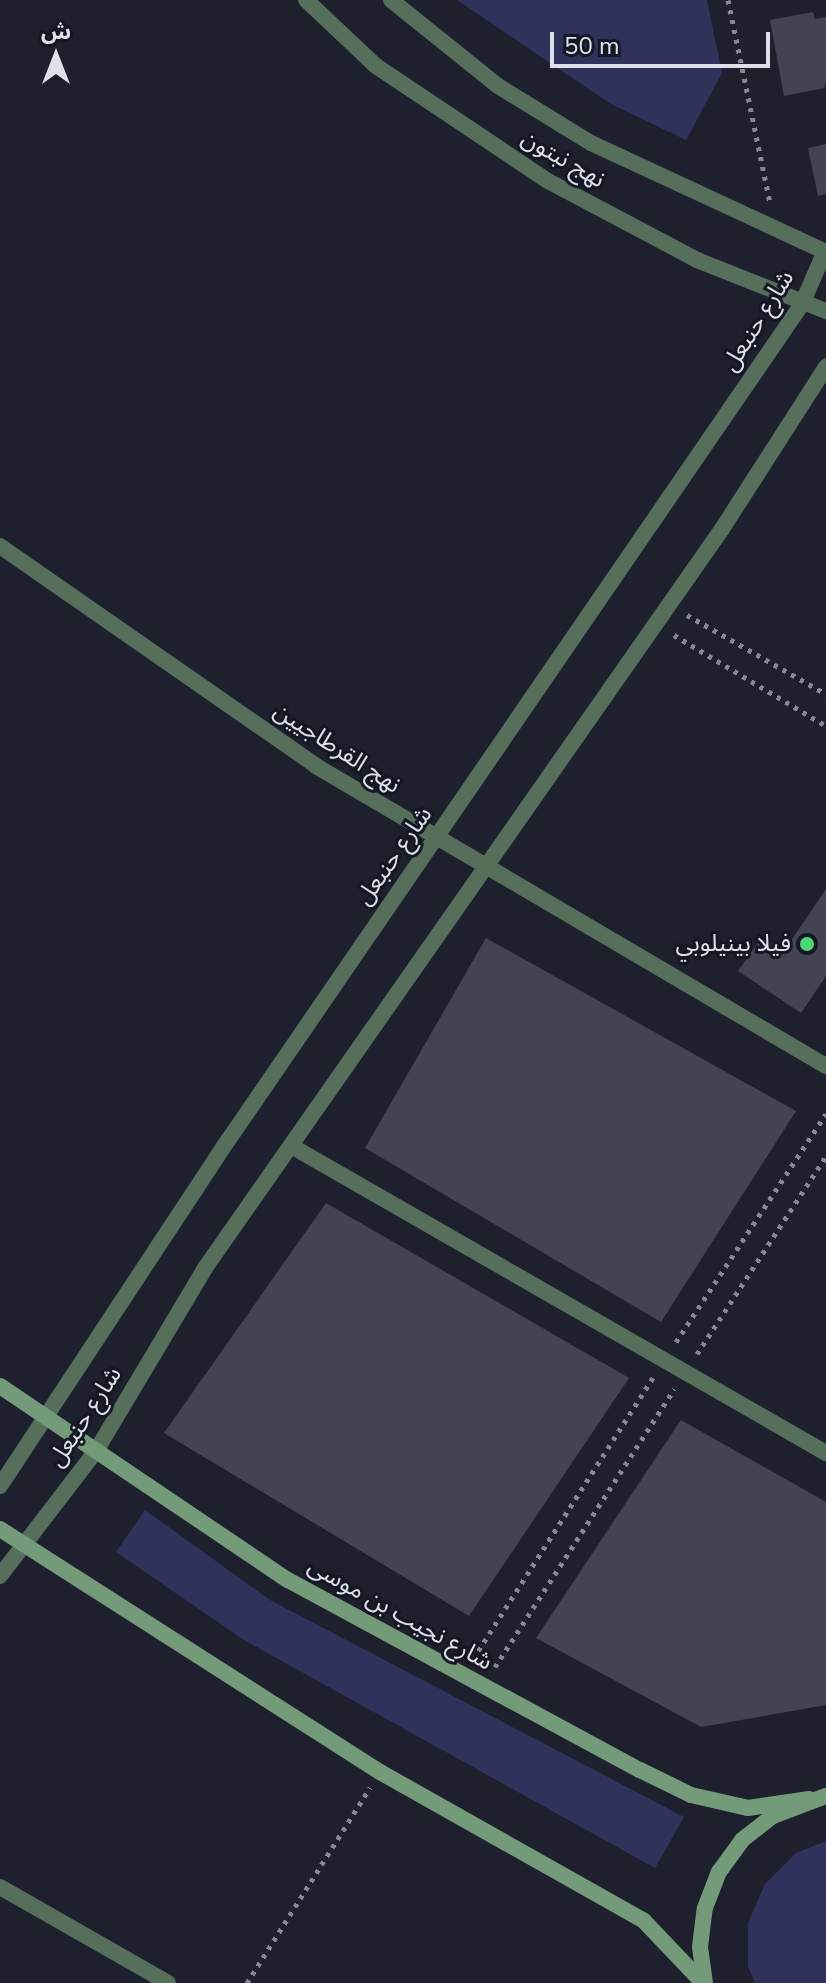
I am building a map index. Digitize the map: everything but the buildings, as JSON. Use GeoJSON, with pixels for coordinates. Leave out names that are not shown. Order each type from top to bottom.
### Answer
{"type":"FeatureCollection","features":[{"type":"Feature","properties":{"kind":"main road","name":"شارع نجيب بن موسى"},"geometry":{"type":"LineString","coordinates":[[0,1386],[288,1580],[482,1688],[691,1795],[748,1808],[809,1799]]}},
{"type":"Feature","properties":{"kind":"main road"},"geometry":{"type":"LineString","coordinates":[[0,1529],[380,1772],[644,1921],[704,1983]]}},
{"type":"Feature","properties":{"kind":"main road"},"geometry":{"type":"LineString","coordinates":[[704,1983],[700,1947],[705,1908],[719,1872],[742,1840],[773,1816],[809,1799],[826,1796]]}},
{"type":"Feature","properties":{"kind":"street","name":"نهج نبتون"},"geometry":{"type":"LineString","coordinates":[[306,0],[376,66],[548,181],[697,260],[826,311]]}},
{"type":"Feature","properties":{"kind":"street","name":"نهج نبتون"},"geometry":{"type":"LineString","coordinates":[[391,0],[498,86],[578,135],[775,231],[825,252]]}},
{"type":"Feature","properties":{"kind":"street","name":"شارع حنبعل"},"geometry":{"type":"LineString","coordinates":[[0,1486],[435,839],[802,304],[825,252]]}},
{"type":"Feature","properties":{"kind":"street","name":"شارع حنبعل"},"geometry":{"type":"LineString","coordinates":[[0,1576],[96,1451],[205,1268],[293,1147],[669,604],[826,367]]}},
{"type":"Feature","properties":{"kind":"street","name":"نهج القرطاجيين"},"geometry":{"type":"LineString","coordinates":[[0,546],[316,766],[435,839],[487,865],[826,1066]]}},
{"type":"Feature","properties":{"kind":"street"},"geometry":{"type":"LineString","coordinates":[[293,1147],[826,1453]]}},
{"type":"Feature","properties":{"kind":"street"},"geometry":{"type":"LineString","coordinates":[[0,1887],[168,1983]]}},
{"type":"Feature","properties":{"kind":"path"},"geometry":{"type":"LineString","coordinates":[[728,0],[775,231]]}},
{"type":"Feature","properties":{"kind":"path"},"geometry":{"type":"LineString","coordinates":[[669,604],[826,694]]}},
{"type":"Feature","properties":{"kind":"path"},"geometry":{"type":"LineString","coordinates":[[655,624],[826,726]]}},
{"type":"Feature","properties":{"kind":"path"},"geometry":{"type":"LineString","coordinates":[[462,1676],[826,1114]]}},
{"type":"Feature","properties":{"kind":"path"},"geometry":{"type":"LineString","coordinates":[[482,1688],[826,1156]]}},
{"type":"Feature","properties":{"kind":"path"},"geometry":{"type":"LineString","coordinates":[[247,1983],[380,1772]]}},
{"type":"Feature","properties":{"kind":"shaded area"},"geometry":{"type":"Polygon","coordinates":[[[457,0],[707,0],[722,73],[686,140],[611,104],[457,0]]]}},
{"type":"Feature","properties":{"kind":"shaded area"},"geometry":{"type":"Polygon","coordinates":[[[145,1510],[270,1600],[684,1817],[655,1868],[244,1640],[116,1552],[145,1510]]]}},
{"type":"Feature","properties":{"kind":"shaded area"},"geometry":{"type":"Polygon","coordinates":[[[826,1841],[826,1983],[755,1983],[748,1966],[748,1923],[765,1884],[796,1853],[826,1841]]]}},
{"type":"Feature","properties":{"kind":"place","name":"فيلا بينيلوبي"},"geometry":{"type":"Point","coordinates":[807,944]}}]}
